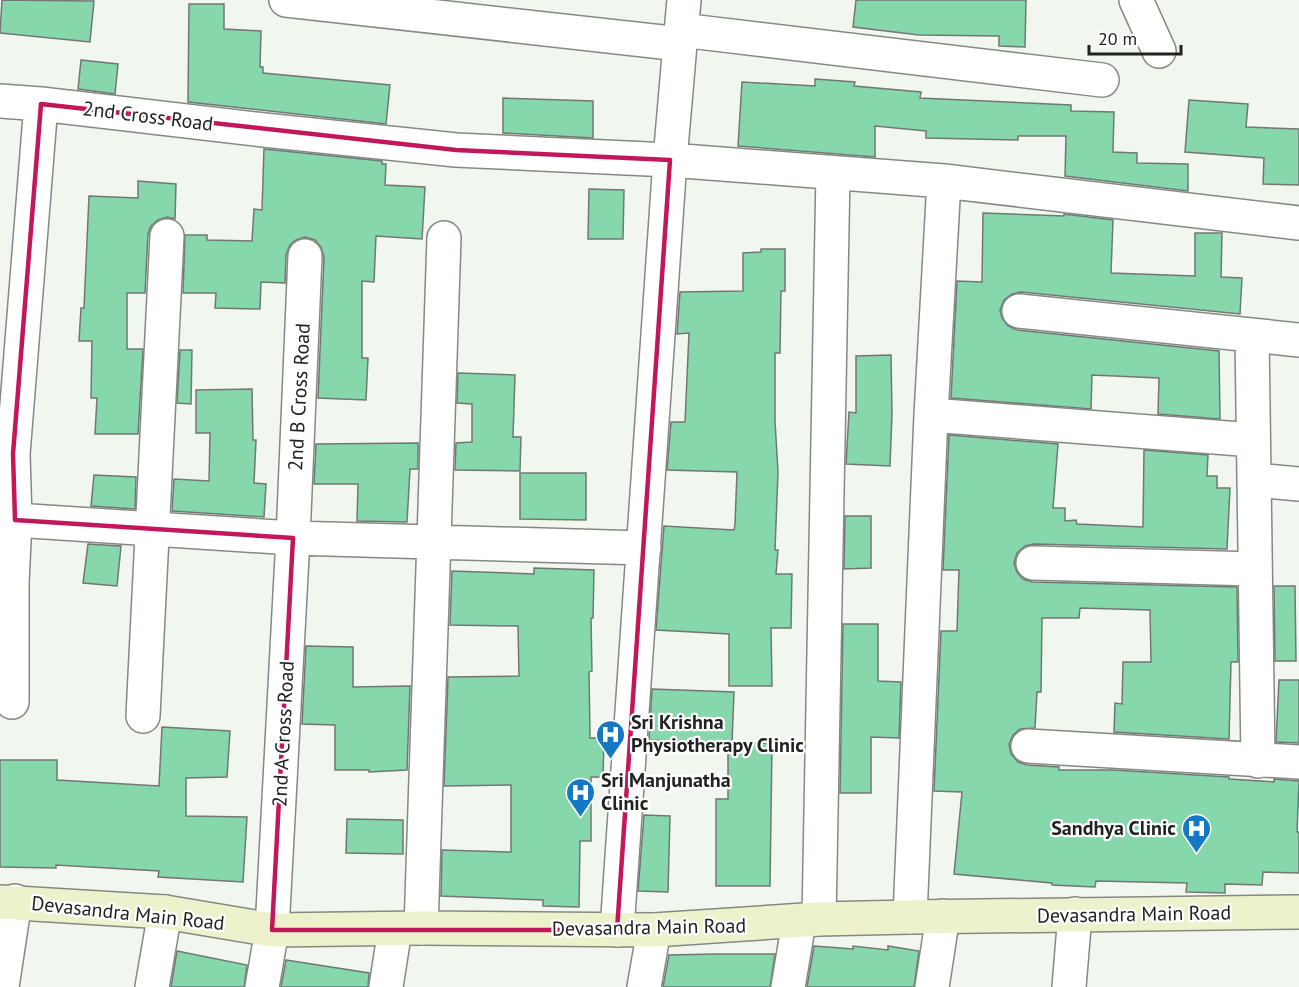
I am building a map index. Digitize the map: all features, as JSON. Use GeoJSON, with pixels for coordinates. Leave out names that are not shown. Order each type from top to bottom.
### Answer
{"type":"FeatureCollection","features":[{"type":"Feature","properties":{"kind":"main road","name":"Devasandra Main Road"},"geometry":{"type":"LineString","coordinates":[[8,901],[165,912],[272,930],[408,928],[618,916],[654,930],[809,920],[943,916],[1299,912]]}},
{"type":"Feature","properties":{"kind":"street"},"geometry":{"type":"LineString","coordinates":[[286,0],[682,25],[1102,80]]}},
{"type":"Feature","properties":{"kind":"street"},"geometry":{"type":"LineString","coordinates":[[1136,0],[1159,51]]}},
{"type":"Feature","properties":{"kind":"street"},"geometry":{"type":"LineString","coordinates":[[618,916],[670,160],[682,25]]}},
{"type":"Feature","properties":{"kind":"street","name":"2nd Cross Road"},"geometry":{"type":"LineString","coordinates":[[0,101],[456,150],[670,160],[944,182],[1299,223]]}},
{"type":"Feature","properties":{"kind":"street"},"geometry":{"type":"LineString","coordinates":[[12,702],[6,583],[15,520],[7,454],[13,286],[41,104]]}},
{"type":"Feature","properties":{"kind":"street"},"geometry":{"type":"LineString","coordinates":[[788,987],[809,920],[833,173]]}},
{"type":"Feature","properties":{"kind":"street"},"geometry":{"type":"LineString","coordinates":[[910,917],[931,415],[944,182]]}},
{"type":"Feature","properties":{"kind":"street"},"geometry":{"type":"LineString","coordinates":[[143,716],[167,236]]}},
{"type":"Feature","properties":{"kind":"street"},"geometry":{"type":"LineString","coordinates":[[386,987],[408,928],[444,238]]}},
{"type":"Feature","properties":{"kind":"street","name":"2nd B Cross Road"},"geometry":{"type":"LineString","coordinates":[[293,538],[306,256]]}},
{"type":"Feature","properties":{"kind":"street"},"geometry":{"type":"LineString","coordinates":[[1019,311],[1299,340]]}},
{"type":"Feature","properties":{"kind":"street"},"geometry":{"type":"LineString","coordinates":[[1252,335],[1258,761]]}},
{"type":"Feature","properties":{"kind":"street"},"geometry":{"type":"LineString","coordinates":[[931,415],[1253,440]]}},
{"type":"Feature","properties":{"kind":"street"},"geometry":{"type":"LineString","coordinates":[[1254,480],[1299,484]]}},
{"type":"Feature","properties":{"kind":"street"},"geometry":{"type":"LineString","coordinates":[[15,520],[293,538],[644,548]]}},
{"type":"Feature","properties":{"kind":"street","name":"2nd A Cross Road"},"geometry":{"type":"LineString","coordinates":[[262,987],[272,930],[293,538]]}},
{"type":"Feature","properties":{"kind":"street"},"geometry":{"type":"LineString","coordinates":[[1033,563],[1255,569]]}},
{"type":"Feature","properties":{"kind":"street"},"geometry":{"type":"LineString","coordinates":[[1028,746],[1299,762]]}},
{"type":"Feature","properties":{"kind":"street"},"geometry":{"type":"LineString","coordinates":[[2,987],[8,901]]}},
{"type":"Feature","properties":{"kind":"street"},"geometry":{"type":"LineString","coordinates":[[152,987],[165,912]]}},
{"type":"Feature","properties":{"kind":"street"},"geometry":{"type":"LineString","coordinates":[[1069,987],[1075,914]]}},
{"type":"Feature","properties":{"kind":"street"},"geometry":{"type":"LineString","coordinates":[[932,987],[943,916]]}},
{"type":"Feature","properties":{"kind":"street"},"geometry":{"type":"LineString","coordinates":[[644,987],[654,930]]}},
{"type":"Feature","properties":{"kind":"highlighted area"},"geometry":{"type":"Polygon","coordinates":[[[41,104],[456,150],[670,160],[617,930],[272,930],[293,538],[15,520],[13,454],[41,104]]]}},
{"type":"Feature","properties":{"kind":"building"},"geometry":{"type":"Polygon","coordinates":[[[2,0],[94,1],[90,42],[0,33],[2,0]]]}},
{"type":"Feature","properties":{"kind":"building"},"geometry":{"type":"Polygon","coordinates":[[[856,0],[1026,0],[1025,47],[999,46],[999,36],[919,35],[853,27],[856,0]]]}},
{"type":"Feature","properties":{"kind":"building"},"geometry":{"type":"Polygon","coordinates":[[[189,4],[224,4],[224,29],[261,31],[260,67],[263,67],[263,73],[390,85],[386,124],[188,102],[189,4]]]}},
{"type":"Feature","properties":{"kind":"building"},"geometry":{"type":"Polygon","coordinates":[[[81,60],[118,64],[115,94],[78,89],[81,60]]]}},
{"type":"Feature","properties":{"kind":"building"},"geometry":{"type":"Polygon","coordinates":[[[815,79],[855,82],[854,86],[921,92],[920,98],[1071,105],[1071,111],[1114,112],[1113,152],[1137,153],[1137,163],[1188,164],[1188,191],[1065,176],[1066,136],[1018,136],[1018,140],[926,138],[926,131],[875,126],[875,157],[738,146],[742,82],[815,86],[815,79]]]}},
{"type":"Feature","properties":{"kind":"building"},"geometry":{"type":"Polygon","coordinates":[[[503,98],[593,101],[593,138],[503,133],[503,98]]]}},
{"type":"Feature","properties":{"kind":"building"},"geometry":{"type":"Polygon","coordinates":[[[1189,100],[1248,104],[1246,127],[1299,129],[1299,185],[1263,184],[1264,158],[1185,152],[1189,100]]]}},
{"type":"Feature","properties":{"kind":"building"},"geometry":{"type":"Polygon","coordinates":[[[264,149],[382,161],[382,164],[386,164],[385,185],[425,187],[422,239],[376,236],[374,282],[362,281],[362,358],[368,358],[366,400],[318,398],[324,257],[321,247],[315,240],[305,237],[290,245],[286,255],[285,283],[261,282],[260,309],[215,308],[216,293],[183,293],[185,235],[207,235],[207,240],[252,241],[254,209],[262,210],[264,149]]]}},
{"type":"Feature","properties":{"kind":"building"},"geometry":{"type":"Polygon","coordinates":[[[138,181],[176,184],[175,219],[167,217],[151,226],[148,234],[145,293],[127,293],[127,349],[143,349],[138,434],[95,434],[97,398],[91,398],[92,341],[79,341],[81,308],[84,308],[89,196],[138,198],[138,181]]]}},
{"type":"Feature","properties":{"kind":"building"},"geometry":{"type":"Polygon","coordinates":[[[589,189],[624,190],[623,239],[588,239],[589,189]]]}},
{"type":"Feature","properties":{"kind":"building"},"geometry":{"type":"Polygon","coordinates":[[[983,213],[1064,216],[1064,214],[1113,220],[1111,273],[1195,276],[1195,233],[1222,233],[1221,277],[1242,278],[1240,314],[1021,292],[1012,294],[1004,300],[1000,310],[1008,326],[1017,330],[1219,351],[1220,419],[1158,414],[1159,378],[1092,375],[1091,409],[951,398],[957,281],[982,282],[983,213]]]}},
{"type":"Feature","properties":{"kind":"building"},"geometry":{"type":"Polygon","coordinates":[[[761,249],[785,249],[785,291],[781,291],[780,353],[775,353],[778,472],[775,550],[778,550],[776,574],[792,574],[791,628],[771,628],[772,686],[729,686],[729,634],[656,630],[664,526],[734,530],[735,524],[737,472],[667,470],[671,422],[685,422],[689,333],[677,334],[680,292],[743,291],[743,253],[761,252],[761,249]]]}},
{"type":"Feature","properties":{"kind":"building"},"geometry":{"type":"Polygon","coordinates":[[[180,350],[192,350],[191,404],[177,403],[180,350]]]}},
{"type":"Feature","properties":{"kind":"building"},"geometry":{"type":"Polygon","coordinates":[[[891,355],[890,466],[846,464],[849,412],[856,413],[856,356],[891,355]]]}},
{"type":"Feature","properties":{"kind":"building"},"geometry":{"type":"Polygon","coordinates":[[[458,373],[515,375],[513,437],[521,437],[520,471],[455,470],[456,443],[472,442],[472,404],[457,403],[458,373]]]}},
{"type":"Feature","properties":{"kind":"building"},"geometry":{"type":"Polygon","coordinates":[[[252,389],[253,440],[256,440],[254,483],[266,484],[264,517],[172,511],[174,479],[209,481],[210,433],[196,433],[196,390],[252,389]]]}},
{"type":"Feature","properties":{"kind":"building"},"geometry":{"type":"Polygon","coordinates":[[[949,435],[1058,444],[1053,508],[1065,508],[1065,521],[1076,520],[1077,524],[1143,527],[1144,450],[1208,455],[1207,476],[1217,476],[1217,488],[1230,488],[1227,549],[1034,544],[1025,546],[1017,553],[1014,563],[1023,579],[1032,582],[1237,587],[1238,662],[1231,662],[1229,739],[1114,732],[1115,703],[1122,704],[1123,662],[1151,662],[1150,610],[1080,608],[1079,618],[1042,618],[1041,692],[1037,692],[1035,728],[1020,729],[1013,735],[1009,744],[1011,754],[1018,762],[1027,765],[1059,767],[1059,770],[1113,770],[1274,782],[1274,779],[1299,781],[1297,832],[1299,832],[1299,873],[1263,872],[1262,885],[1225,884],[1225,893],[1186,892],[1187,883],[1096,881],[1095,887],[1052,885],[1052,883],[954,874],[962,792],[934,791],[941,631],[957,631],[959,570],[943,570],[949,435]]]}},
{"type":"Feature","properties":{"kind":"building"},"geometry":{"type":"Polygon","coordinates":[[[418,443],[418,469],[410,469],[407,522],[357,521],[358,484],[314,484],[316,444],[418,443]]]}},
{"type":"Feature","properties":{"kind":"building"},"geometry":{"type":"Polygon","coordinates":[[[520,473],[586,473],[586,520],[520,519],[520,473]]]}},
{"type":"Feature","properties":{"kind":"building"},"geometry":{"type":"Polygon","coordinates":[[[94,475],[136,477],[135,509],[91,506],[94,475]]]}},
{"type":"Feature","properties":{"kind":"building"},"geometry":{"type":"Polygon","coordinates":[[[845,516],[871,516],[871,568],[844,569],[845,516]]]}},
{"type":"Feature","properties":{"kind":"building"},"geometry":{"type":"Polygon","coordinates":[[[88,544],[121,546],[117,586],[83,583],[88,544]]]}},
{"type":"Feature","properties":{"kind":"building"},"geometry":{"type":"Polygon","coordinates":[[[534,568],[594,570],[593,618],[591,618],[592,671],[589,672],[590,738],[604,738],[603,777],[591,777],[591,841],[580,841],[579,907],[543,906],[543,900],[441,896],[442,850],[511,852],[511,785],[444,786],[448,677],[519,676],[518,626],[450,625],[452,571],[534,574],[534,568]]]}},
{"type":"Feature","properties":{"kind":"building"},"geometry":{"type":"Polygon","coordinates":[[[1274,586],[1295,586],[1296,661],[1275,661],[1274,586]]]}},
{"type":"Feature","properties":{"kind":"building"},"geometry":{"type":"Polygon","coordinates":[[[843,624],[878,624],[878,681],[901,682],[899,738],[871,737],[871,793],[840,793],[843,624]]]}},
{"type":"Feature","properties":{"kind":"building"},"geometry":{"type":"Polygon","coordinates":[[[306,646],[353,647],[353,687],[410,686],[407,770],[369,772],[369,770],[335,770],[335,725],[302,724],[306,646]]]}},
{"type":"Feature","properties":{"kind":"building"},"geometry":{"type":"Polygon","coordinates":[[[1279,680],[1299,680],[1299,743],[1276,742],[1279,680]]]}},
{"type":"Feature","properties":{"kind":"building"},"geometry":{"type":"Polygon","coordinates":[[[652,689],[734,692],[732,743],[649,740],[652,689]]]}},
{"type":"Feature","properties":{"kind":"building"},"geometry":{"type":"Polygon","coordinates":[[[162,727],[230,731],[227,777],[186,778],[186,816],[247,817],[243,882],[158,877],[159,871],[56,865],[56,868],[0,867],[0,760],[57,760],[57,780],[159,786],[162,727]]]}},
{"type":"Feature","properties":{"kind":"building"},"geometry":{"type":"Polygon","coordinates":[[[728,743],[772,743],[770,886],[716,886],[716,799],[728,799],[728,743]]]}},
{"type":"Feature","properties":{"kind":"building"},"geometry":{"type":"Polygon","coordinates":[[[644,815],[670,816],[668,892],[638,891],[644,815]]]}},
{"type":"Feature","properties":{"kind":"building"},"geometry":{"type":"Polygon","coordinates":[[[347,819],[403,820],[403,854],[346,853],[347,819]]]}},
{"type":"Feature","properties":{"kind":"building"},"geometry":{"type":"Polygon","coordinates":[[[814,946],[853,949],[853,946],[888,950],[888,946],[919,951],[914,987],[807,987],[814,946]]]}},
{"type":"Feature","properties":{"kind":"building"},"geometry":{"type":"Polygon","coordinates":[[[177,951],[247,965],[244,987],[171,987],[177,951]]]}},
{"type":"Feature","properties":{"kind":"building"},"geometry":{"type":"Polygon","coordinates":[[[775,954],[770,987],[663,987],[669,955],[775,954]]]}},
{"type":"Feature","properties":{"kind":"building"},"geometry":{"type":"Polygon","coordinates":[[[286,960],[369,973],[368,987],[281,987],[286,960]]]}},
{"type":"Feature","properties":{"kind":"place","name":"Sri Krishna Physiotherapy Clinic"},"geometry":{"type":"Point","coordinates":[610,760]}},
{"type":"Feature","properties":{"kind":"place","name":"Sri Manjunatha Clinic"},"geometry":{"type":"Point","coordinates":[580,818]}},
{"type":"Feature","properties":{"kind":"place","name":"Sandhya Clinic"},"geometry":{"type":"Point","coordinates":[1197,854]}}]}
